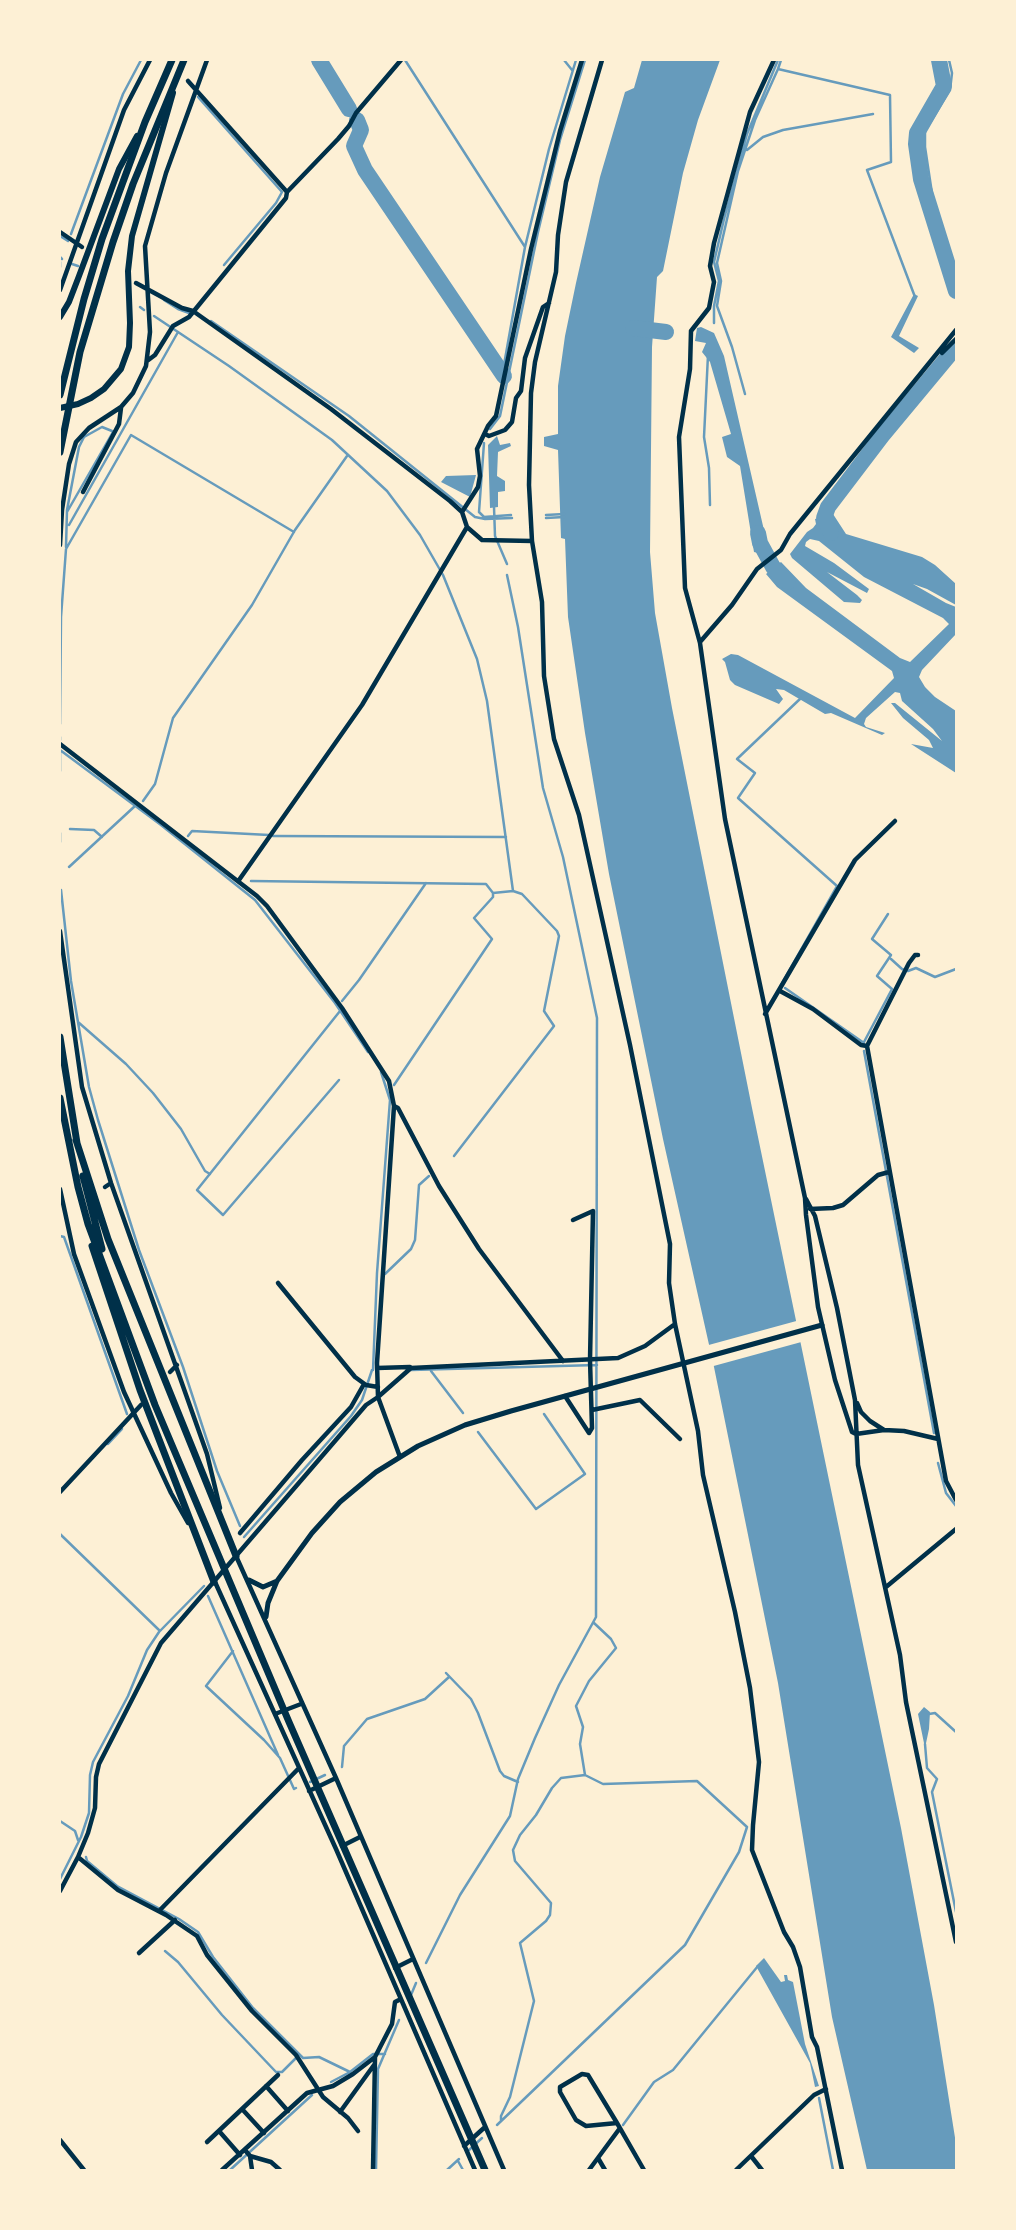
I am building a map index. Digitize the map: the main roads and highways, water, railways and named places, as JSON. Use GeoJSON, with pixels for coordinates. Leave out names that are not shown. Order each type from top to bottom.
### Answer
{"type":"FeatureCollection","features":[{"type":"Feature","properties":{"kind":"highway"},"geometry":{"type":"LineString","coordinates":[[60,395],[83,299],[102,239],[145,122],[172,60]]}},
{"type":"Feature","properties":{"kind":"highway"},"geometry":{"type":"LineString","coordinates":[[60,452],[80,352],[113,242],[133,184],[183,62]]}},
{"type":"Feature","properties":{"kind":"highway"},"geometry":{"type":"LineString","coordinates":[[60,1037],[85,1183],[100,1242],[127,1318],[134,1349]]}},
{"type":"Feature","properties":{"kind":"highway"},"geometry":{"type":"LineString","coordinates":[[60,1098],[99,1270],[126,1351],[215,1582]]}},
{"type":"Feature","properties":{"kind":"highway"},"geometry":{"type":"LineString","coordinates":[[76,1140],[108,1239],[236,1556]]}},
{"type":"Feature","properties":{"kind":"highway"},"geometry":{"type":"LineString","coordinates":[[88,1224],[170,1445],[485,2171]]}},
{"type":"Feature","properties":{"kind":"main road"},"geometry":{"type":"LineString","coordinates":[[60,408],[78,404],[104,388],[121,369],[129,347],[128,271],[132,236],[183,62]]}},
{"type":"Feature","properties":{"kind":"main road"},"geometry":{"type":"LineString","coordinates":[[60,317],[72,293],[120,169],[145,122]]}},
{"type":"Feature","properties":{"kind":"water"},"geometry":{"type":"Polygon","coordinates":[[[642,60],[720,60],[698,120],[683,173],[663,271],[657,277],[652,347],[650,552],[655,613],[752,1108],[901,1828],[934,2005],[956,2144],[956,2170],[867,2170],[832,2017],[778,1683],[609,874],[585,733],[568,617],[565,539],[561,538],[558,450],[544,446],[544,437],[558,434],[558,386],[576,283],[600,177],[625,92],[634,88],[642,60]]]}},
{"type":"Feature","properties":{"kind":"water"},"geometry":{"type":"Polygon","coordinates":[[[914,294],[918,296],[899,336],[919,348],[914,353],[891,337],[914,294]]]}},
{"type":"Feature","properties":{"kind":"water"},"geometry":{"type":"Polygon","coordinates":[[[697,328],[714,333],[724,356],[766,539],[767,552],[762,554],[754,552],[740,466],[727,457],[722,437],[731,434],[710,362],[702,352],[706,343],[695,341],[697,328]]]}},
{"type":"Feature","properties":{"kind":"water"},"geometry":{"type":"Polygon","coordinates":[[[497,436],[500,445],[510,443],[511,446],[498,452],[497,476],[505,481],[505,491],[498,492],[498,507],[490,508],[488,445],[497,436]]]}},
{"type":"Feature","properties":{"kind":"water"},"geometry":{"type":"Polygon","coordinates":[[[476,475],[470,497],[441,482],[446,476],[476,475]]]}},
{"type":"Feature","properties":{"kind":"water"},"geometry":{"type":"Polygon","coordinates":[[[833,514],[846,534],[922,557],[956,584],[956,605],[913,584],[956,607],[956,634],[922,670],[919,677],[935,697],[956,711],[956,773],[911,744],[933,748],[929,740],[903,718],[891,703],[895,703],[942,741],[933,729],[902,701],[900,693],[895,692],[866,718],[866,727],[885,733],[882,735],[831,713],[825,714],[784,690],[776,689],[783,699],[779,704],[735,685],[730,680],[722,659],[731,654],[738,655],[855,718],[894,678],[892,671],[777,587],[766,574],[781,562],[806,588],[900,658],[910,662],[949,624],[943,618],[864,577],[819,541],[810,539],[805,546],[869,589],[867,593],[827,572],[857,595],[862,600],[860,603],[844,602],[792,558],[790,554],[816,524],[815,519],[833,514]]]}},
{"type":"Feature","properties":{"kind":"water"},"geometry":{"type":"Polygon","coordinates":[[[924,1707],[930,1712],[925,1748],[918,1714],[924,1707]]]}},
{"type":"Feature","properties":{"kind":"water"},"geometry":{"type":"Polygon","coordinates":[[[764,1958],[781,1982],[785,1981],[784,1975],[787,1975],[788,1980],[793,1982],[805,2044],[819,2086],[815,2087],[810,2063],[756,1966],[764,1958]]]}},
{"type":"Feature","properties":{"kind":"waterway"},"geometry":{"type":"LineString","coordinates":[[71,234],[123,94],[141,60]]}},
{"type":"Feature","properties":{"kind":"waterway"},"geometry":{"type":"LineString","coordinates":[[319,60],[349,109]]}},
{"type":"Feature","properties":{"kind":"waterway"},"geometry":{"type":"LineString","coordinates":[[405,60],[525,247],[502,376]]}},
{"type":"Feature","properties":{"kind":"waterway"},"geometry":{"type":"LineString","coordinates":[[564,60],[572,70]]}},
{"type":"Feature","properties":{"kind":"waterway"},"geometry":{"type":"LineString","coordinates":[[525,247],[549,149],[576,60]]}},
{"type":"Feature","properties":{"kind":"waterway"},"geometry":{"type":"LineString","coordinates":[[490,429],[500,416],[538,232],[560,140],[585,60]]}},
{"type":"Feature","properties":{"kind":"waterway"},"geometry":{"type":"LineString","coordinates":[[714,323],[719,281],[714,262],[724,219],[747,134],[778,60]]}},
{"type":"Feature","properties":{"kind":"waterway"},"geometry":{"type":"LineString","coordinates":[[778,69],[781,60]]}},
{"type":"Feature","properties":{"kind":"waterway"},"geometry":{"type":"LineString","coordinates":[[939,60],[944,86],[917,133],[916,144],[921,179],[956,291]]}},
{"type":"Feature","properties":{"kind":"waterway"},"geometry":{"type":"LineString","coordinates":[[949,60],[952,73],[950,90],[925,131],[925,147],[933,200],[956,273]]}},
{"type":"Feature","properties":{"kind":"waterway"},"geometry":{"type":"LineString","coordinates":[[745,394],[717,306],[721,281],[717,263],[738,171],[755,120],[778,69],[890,95],[891,162],[867,170],[915,297]]}},
{"type":"Feature","properties":{"kind":"waterway"},"geometry":{"type":"LineString","coordinates":[[198,97],[282,192],[276,203],[224,265]]}},
{"type":"Feature","properties":{"kind":"waterway"},"geometry":{"type":"LineString","coordinates":[[747,150],[763,137],[783,130],[873,114]]}},
{"type":"Feature","properties":{"kind":"waterway"},"geometry":{"type":"LineString","coordinates":[[357,120],[361,130],[354,146],[365,170],[504,376]]}},
{"type":"Feature","properties":{"kind":"waterway"},"geometry":{"type":"LineString","coordinates":[[60,236],[68,241]]}},
{"type":"Feature","properties":{"kind":"waterway"},"geometry":{"type":"LineString","coordinates":[[60,262],[60,267]]}},
{"type":"Feature","properties":{"kind":"waterway"},"geometry":{"type":"LineString","coordinates":[[72,264],[78,266]]}},
{"type":"Feature","properties":{"kind":"waterway"},"geometry":{"type":"LineString","coordinates":[[164,300],[189,313]]}},
{"type":"Feature","properties":{"kind":"waterway"},"geometry":{"type":"LineString","coordinates":[[140,307],[144,310]]}},
{"type":"Feature","properties":{"kind":"waterway"},"geometry":{"type":"LineString","coordinates":[[154,316],[332,440],[387,491],[420,535],[443,575],[477,659],[487,701],[513,891],[522,894],[559,936],[544,1011],[554,1026],[454,1156]]}},
{"type":"Feature","properties":{"kind":"waterway"},"geometry":{"type":"LineString","coordinates":[[211,321],[349,416],[475,517],[512,518]]}},
{"type":"Feature","properties":{"kind":"waterway"},"geometry":{"type":"LineString","coordinates":[[633,328],[666,332]]}},
{"type":"Feature","properties":{"kind":"waterway"},"geometry":{"type":"LineString","coordinates":[[69,525],[178,332]]}},
{"type":"Feature","properties":{"kind":"waterway"},"geometry":{"type":"LineString","coordinates":[[831,533],[824,518],[828,507],[882,436],[956,347]]}},
{"type":"Feature","properties":{"kind":"waterway"},"geometry":{"type":"LineString","coordinates":[[708,355],[704,437],[709,468],[710,505]]}},
{"type":"Feature","properties":{"kind":"waterway"},"geometry":{"type":"LineString","coordinates":[[66,547],[67,510],[79,447],[84,437],[102,427],[112,431]]}},
{"type":"Feature","properties":{"kind":"waterway"},"geometry":{"type":"LineString","coordinates":[[67,512],[113,432]]}},
{"type":"Feature","properties":{"kind":"waterway"},"geometry":{"type":"LineString","coordinates":[[60,724],[61,617],[66,549],[131,435],[294,532]]}},
{"type":"Feature","properties":{"kind":"waterway"},"geometry":{"type":"LineString","coordinates":[[484,443],[479,512],[484,517],[511,515]]}},
{"type":"Feature","properties":{"kind":"waterway"},"geometry":{"type":"LineString","coordinates":[[143,801],[155,784],[173,718],[252,605],[295,530],[347,456]]}},
{"type":"Feature","properties":{"kind":"waterway"},"geometry":{"type":"LineString","coordinates":[[494,507],[495,536],[507,564]]}},
{"type":"Feature","properties":{"kind":"waterway"},"geometry":{"type":"LineString","coordinates":[[546,515],[564,514]]}},
{"type":"Feature","properties":{"kind":"waterway"},"geometry":{"type":"LineString","coordinates":[[546,518],[564,517]]}},
{"type":"Feature","properties":{"kind":"waterway"},"geometry":{"type":"LineString","coordinates":[[758,533],[760,543],[773,567],[788,582]]}},
{"type":"Feature","properties":{"kind":"waterway"},"geometry":{"type":"LineString","coordinates":[[426,1963],[460,1895],[510,1816],[518,1779],[535,1738],[559,1685],[596,1617],[597,1018],[563,857],[543,788],[518,627],[507,575]]}},
{"type":"Feature","properties":{"kind":"waterway"},"geometry":{"type":"LineString","coordinates":[[781,985],[837,886],[738,798],[755,773],[737,759],[801,698]]}},
{"type":"Feature","properties":{"kind":"waterway"},"geometry":{"type":"LineString","coordinates":[[60,750],[161,825],[255,900],[335,1003],[368,1052]]}},
{"type":"Feature","properties":{"kind":"waterway"},"geometry":{"type":"LineString","coordinates":[[60,750],[60,771]]}},
{"type":"Feature","properties":{"kind":"waterway"},"geometry":{"type":"LineString","coordinates":[[69,867],[135,806]]}},
{"type":"Feature","properties":{"kind":"waterway"},"geometry":{"type":"LineString","coordinates":[[70,829],[94,830],[102,837]]}},
{"type":"Feature","properties":{"kind":"waterway"},"geometry":{"type":"LineString","coordinates":[[188,836],[192,831],[269,835]]}},
{"type":"Feature","properties":{"kind":"waterway"},"geometry":{"type":"LineString","coordinates":[[60,833],[60,842]]}},
{"type":"Feature","properties":{"kind":"waterway"},"geometry":{"type":"LineString","coordinates":[[273,836],[506,837]]}},
{"type":"Feature","properties":{"kind":"waterway"},"geometry":{"type":"LineString","coordinates":[[251,881],[486,884],[493,893],[513,891]]}},
{"type":"Feature","properties":{"kind":"waterway"},"geometry":{"type":"LineString","coordinates":[[342,1001],[426,883]]}},
{"type":"Feature","properties":{"kind":"waterway"},"geometry":{"type":"LineString","coordinates":[[61,890],[71,981],[89,1087],[98,1120],[139,1250],[183,1367],[217,1471],[240,1526]]}},
{"type":"Feature","properties":{"kind":"waterway"},"geometry":{"type":"LineString","coordinates":[[394,1085],[492,939],[474,918],[493,897],[493,893]]}},
{"type":"Feature","properties":{"kind":"waterway"},"geometry":{"type":"LineString","coordinates":[[864,1042],[892,989],[877,976],[891,955],[872,939],[888,914]]}},
{"type":"Feature","properties":{"kind":"waterway"},"geometry":{"type":"LineString","coordinates":[[891,959],[902,969],[908,971],[916,968],[935,977],[956,969]]}},
{"type":"Feature","properties":{"kind":"waterway"},"geometry":{"type":"LineString","coordinates":[[785,988],[864,1043]]}},
{"type":"Feature","properties":{"kind":"waterway"},"geometry":{"type":"LineString","coordinates":[[339,1080],[223,1215],[197,1190],[340,1011]]}},
{"type":"Feature","properties":{"kind":"waterway"},"geometry":{"type":"LineString","coordinates":[[78,1022],[126,1064],[153,1093],[181,1129],[205,1171],[210,1174]]}},
{"type":"Feature","properties":{"kind":"waterway"},"geometry":{"type":"LineString","coordinates":[[864,1051],[934,1433]]}},
{"type":"Feature","properties":{"kind":"waterway"},"geometry":{"type":"LineString","coordinates":[[373,1370],[377,1273],[390,1100],[381,1072]]}},
{"type":"Feature","properties":{"kind":"waterway"},"geometry":{"type":"LineString","coordinates":[[385,1274],[411,1249],[415,1240],[419,1185],[429,1176]]}},
{"type":"Feature","properties":{"kind":"waterway"},"geometry":{"type":"LineString","coordinates":[[60,1236],[64,1237],[127,1414]]}},
{"type":"Feature","properties":{"kind":"waterway"},"geometry":{"type":"LineString","coordinates":[[411,1370],[597,1365]]}},
{"type":"Feature","properties":{"kind":"waterway"},"geometry":{"type":"LineString","coordinates":[[244,1537],[351,1416],[362,1400],[372,1370]]}},
{"type":"Feature","properties":{"kind":"waterway"},"geometry":{"type":"LineString","coordinates":[[431,1371],[463,1413]]}},
{"type":"Feature","properties":{"kind":"waterway"},"geometry":{"type":"LineString","coordinates":[[478,1432],[536,1509],[585,1474],[544,1414]]}},
{"type":"Feature","properties":{"kind":"waterway"},"geometry":{"type":"LineString","coordinates":[[108,1444],[122,1429]]}},
{"type":"Feature","properties":{"kind":"waterway"},"geometry":{"type":"LineString","coordinates":[[938,1463],[946,1493],[956,1506]]}},
{"type":"Feature","properties":{"kind":"waterway"},"geometry":{"type":"LineString","coordinates":[[60,1534],[160,1631]]}},
{"type":"Feature","properties":{"kind":"waterway"},"geometry":{"type":"LineString","coordinates":[[60,1879],[81,1837],[89,1813],[93,1762],[128,1696],[147,1650],[159,1632],[204,1586]]}},
{"type":"Feature","properties":{"kind":"waterway"},"geometry":{"type":"LineString","coordinates":[[208,1596],[278,1755]]}},
{"type":"Feature","properties":{"kind":"waterway"},"geometry":{"type":"LineString","coordinates":[[497,2125],[685,1945],[739,1852],[747,1827],[697,1781],[603,1784],[585,1775],[580,1744],[583,1727],[576,1706],[589,1681],[616,1648],[611,1639],[594,1623]]}},
{"type":"Feature","properties":{"kind":"waterway"},"geometry":{"type":"LineString","coordinates":[[233,1651],[206,1686],[280,1758],[294,1789],[296,1788]]}},
{"type":"Feature","properties":{"kind":"waterway"},"geometry":{"type":"LineString","coordinates":[[446,1673],[471,1699],[500,1771],[504,1776],[518,1782]]}},
{"type":"Feature","properties":{"kind":"waterway"},"geometry":{"type":"LineString","coordinates":[[342,1767],[344,1746],[367,1719],[425,1699],[449,1677]]}},
{"type":"Feature","properties":{"kind":"waterway"},"geometry":{"type":"LineString","coordinates":[[929,1714],[935,1713],[956,1732]]}},
{"type":"Feature","properties":{"kind":"waterway"},"geometry":{"type":"LineString","coordinates":[[925,1744],[927,1768],[937,1779],[932,1792],[956,1912]]}},
{"type":"Feature","properties":{"kind":"waterway"},"geometry":{"type":"LineString","coordinates":[[310,1782],[325,1775]]}},
{"type":"Feature","properties":{"kind":"waterway"},"geometry":{"type":"LineString","coordinates":[[501,2120],[510,2097],[534,2001],[520,1943],[546,1921],[550,1915],[551,1903],[515,1861],[513,1850],[520,1835],[561,1778],[585,1775]]}},
{"type":"Feature","properties":{"kind":"waterway"},"geometry":{"type":"LineString","coordinates":[[60,1821],[75,1831],[78,1840]]}},
{"type":"Feature","properties":{"kind":"waterway"},"geometry":{"type":"LineString","coordinates":[[86,1857],[87,1861],[117,1886],[198,1932],[213,1957],[253,2008],[303,2058],[319,2057],[350,2072]]}},
{"type":"Feature","properties":{"kind":"waterway"},"geometry":{"type":"LineString","coordinates":[[165,1951],[178,1962],[222,2015],[276,2072],[282,2072],[296,2058]]}},
{"type":"Feature","properties":{"kind":"waterway"},"geometry":{"type":"LineString","coordinates":[[623,2125],[654,2082],[673,2070],[758,1966]]}},
{"type":"Feature","properties":{"kind":"waterway"},"geometry":{"type":"LineString","coordinates":[[411,1995],[416,1983]]}},
{"type":"Feature","properties":{"kind":"waterway"},"geometry":{"type":"LineString","coordinates":[[376,2170],[378,2069],[399,2020]]}},
{"type":"Feature","properties":{"kind":"waterway"},"geometry":{"type":"LineString","coordinates":[[331,2082],[350,2072],[373,2054],[385,2054]]}},
{"type":"Feature","properties":{"kind":"waterway"},"geometry":{"type":"LineString","coordinates":[[230,2170],[312,2095]]}},
{"type":"Feature","properties":{"kind":"waterway"},"geometry":{"type":"LineString","coordinates":[[819,2098],[833,2170]]}},
{"type":"Feature","properties":{"kind":"waterway"},"geometry":{"type":"LineString","coordinates":[[469,2150],[482,2138]]}},
{"type":"Feature","properties":{"kind":"waterway"},"geometry":{"type":"LineString","coordinates":[[447,2170],[459,2159]]}},
{"type":"Feature","properties":{"kind":"waterway"},"geometry":{"type":"LineString","coordinates":[[458,2161],[463,2170]]}}]}
